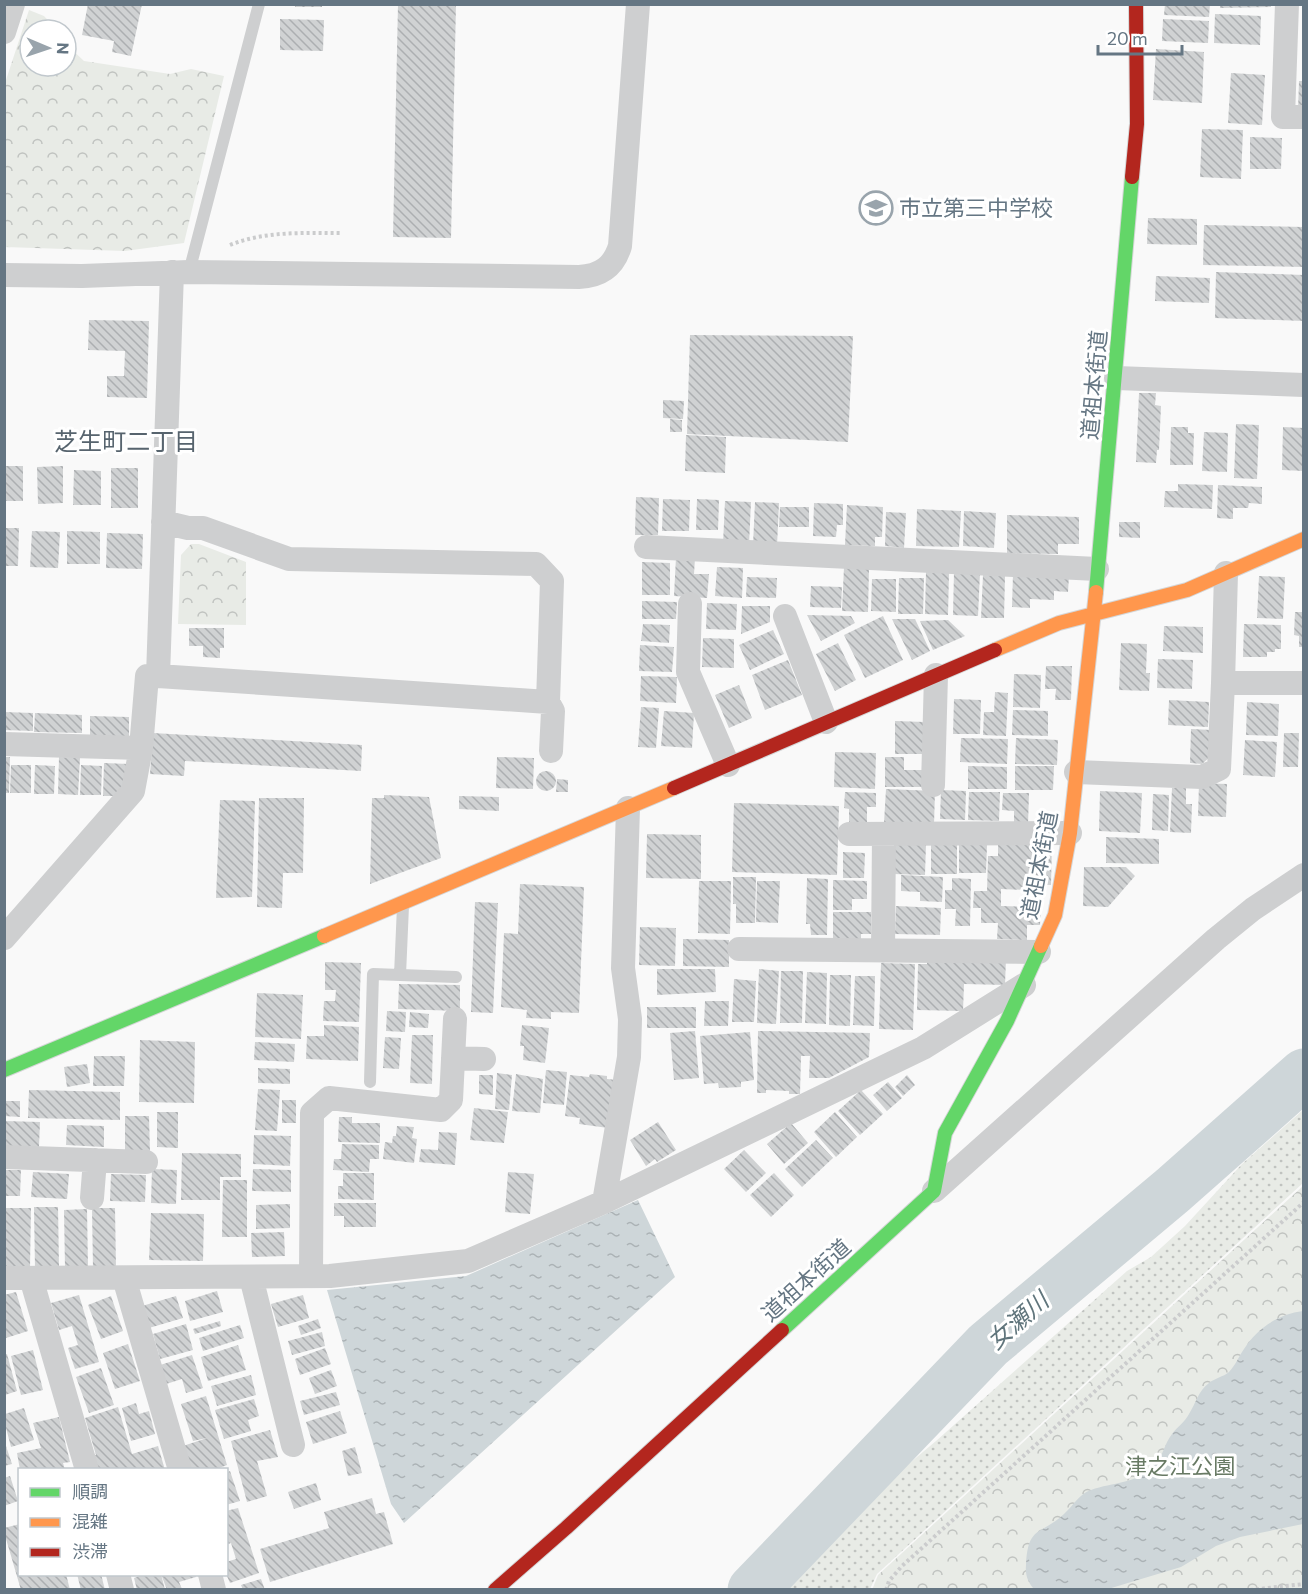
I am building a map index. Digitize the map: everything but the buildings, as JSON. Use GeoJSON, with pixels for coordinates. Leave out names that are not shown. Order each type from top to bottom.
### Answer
{"type":"FeatureCollection","features":[{"type":"Feature","properties":{"kind":"street"},"geometry":{"type":"LineString","coordinates":[[4,32],[13,4]]}},
{"type":"Feature","properties":{"kind":"street"},"geometry":{"type":"LineString","coordinates":[[4,275],[82,276],[185,266],[579,277],[603,272],[614,261],[621,246],[638,4]]}},
{"type":"Feature","properties":{"kind":"street","name":"道祖本街道"},"geometry":{"type":"LineString","coordinates":[[495,1590],[566,1528],[934,1191],[945,1133],[1007,1021],[1055,915],[1070,833],[1094,615],[1116,378],[1137,124],[1136,4]]}},
{"type":"Feature","properties":{"kind":"street"},"geometry":{"type":"LineString","coordinates":[[1287,4],[1283,117],[1304,117]]}},
{"type":"Feature","properties":{"kind":"street"},"geometry":{"type":"LineString","coordinates":[[158,676],[163,522],[185,266]]}},
{"type":"Feature","properties":{"kind":"street"},"geometry":{"type":"LineString","coordinates":[[1116,378],[1304,385]]}},
{"type":"Feature","properties":{"kind":"street"},"geometry":{"type":"LineString","coordinates":[[163,522],[188,528],[203,528],[289,559],[536,564],[552,581],[548,702],[553,711],[551,751]]}},
{"type":"Feature","properties":{"kind":"street"},"geometry":{"type":"LineString","coordinates":[[4,1070],[628,808],[1059,623],[1187,590],[1304,539]]}},
{"type":"Feature","properties":{"kind":"street"},"geometry":{"type":"LineString","coordinates":[[646,547],[1097,569]]}},
{"type":"Feature","properties":{"kind":"street"},"geometry":{"type":"LineString","coordinates":[[1076,772],[1202,777],[1219,769],[1226,573]]}},
{"type":"Feature","properties":{"kind":"street"},"geometry":{"type":"LineString","coordinates":[[690,604],[688,672],[728,765]]}},
{"type":"Feature","properties":{"kind":"street"},"geometry":{"type":"LineString","coordinates":[[784,616],[826,722]]}},
{"type":"Feature","properties":{"kind":"street"},"geometry":{"type":"LineString","coordinates":[[933,786],[936,675]]}},
{"type":"Feature","properties":{"kind":"street"},"geometry":{"type":"LineString","coordinates":[[4,938],[133,791],[141,748],[147,676],[548,702]]}},
{"type":"Feature","properties":{"kind":"street"},"geometry":{"type":"LineString","coordinates":[[1223,683],[1304,683]]}},
{"type":"Feature","properties":{"kind":"street"},"geometry":{"type":"LineString","coordinates":[[4,744],[141,748]]}},
{"type":"Feature","properties":{"kind":"street"},"geometry":{"type":"LineString","coordinates":[[604,1202],[629,1057],[630,1019],[623,968],[628,808]]}},
{"type":"Feature","properties":{"kind":"street"},"geometry":{"type":"LineString","coordinates":[[849,834],[1070,833]]}},
{"type":"Feature","properties":{"kind":"street"},"geometry":{"type":"LineString","coordinates":[[883,951],[884,834]]}},
{"type":"Feature","properties":{"kind":"street"},"geometry":{"type":"LineString","coordinates":[[934,1191],[1216,939],[1253,909],[1304,875]]}},
{"type":"Feature","properties":{"kind":"street"},"geometry":{"type":"LineString","coordinates":[[739,949],[1039,952]]}},
{"type":"Feature","properties":{"kind":"street"},"geometry":{"type":"LineString","coordinates":[[4,1278],[330,1276],[468,1261],[604,1202],[923,1048],[1024,985]]}},
{"type":"Feature","properties":{"kind":"street"},"geometry":{"type":"LineString","coordinates":[[311,1276],[312,1113],[329,1098],[441,1110],[451,1100],[455,1019]]}},
{"type":"Feature","properties":{"kind":"street"},"geometry":{"type":"LineString","coordinates":[[453,1058],[484,1059]]}},
{"type":"Feature","properties":{"kind":"street"},"geometry":{"type":"LineString","coordinates":[[4,1157],[146,1162]]}},
{"type":"Feature","properties":{"kind":"street"},"geometry":{"type":"LineString","coordinates":[[92,1198],[95,1160]]}},
{"type":"Feature","properties":{"kind":"street"},"geometry":{"type":"LineString","coordinates":[[251,1277],[293,1444]]}},
{"type":"Feature","properties":{"kind":"street"},"geometry":{"type":"LineString","coordinates":[[31,1278],[86,1468]]}},
{"type":"Feature","properties":{"kind":"street"},"geometry":{"type":"LineString","coordinates":[[124,1278],[179,1468]]}},
{"type":"Feature","properties":{"kind":"lane"},"geometry":{"type":"LineString","coordinates":[[185,266],[259,4]]}},
{"type":"Feature","properties":{"kind":"lane"},"geometry":{"type":"LineString","coordinates":[[400,975],[403,901]]}},
{"type":"Feature","properties":{"kind":"lane"},"geometry":{"type":"LineString","coordinates":[[370,1082],[374,974],[456,977]]}},
{"type":"Feature","properties":{"kind":"path"},"geometry":{"type":"LineString","coordinates":[[185,266],[252,237],[341,233]]}},
{"type":"Feature","properties":{"kind":"path"},"geometry":{"type":"LineString","coordinates":[[886,1590],[889,1581],[902,1566],[1304,1202]]}},
{"type":"Feature","properties":{"kind":"path"},"geometry":{"type":"LineString","coordinates":[[1250,1590],[1304,1584]]}},
{"type":"Feature","properties":{"kind":"green space"},"geometry":{"type":"Polygon","coordinates":[[[29,10],[46,18],[26,18],[29,10]]]}},
{"type":"Feature","properties":{"kind":"green space"},"geometry":{"type":"Polygon","coordinates":[[[18,43],[18,78],[78,78],[78,55],[84,61],[170,74],[191,69],[224,76],[184,243],[125,251],[5,247],[5,83],[18,43]]]}},
{"type":"Feature","properties":{"kind":"green space"},"geometry":{"type":"Polygon","coordinates":[[[191,544],[199,544],[246,562],[246,625],[178,624],[181,555],[191,544]]]}},
{"type":"Feature","properties":{"kind":"green space"},"geometry":{"type":"Polygon","coordinates":[[[1303,1110],[1303,1183],[877,1574],[870,1589],[789,1589],[790,1583],[809,1559],[855,1509],[936,1441],[1127,1271],[1151,1257],[1185,1226],[1242,1164],[1303,1110]]]}},
{"type":"Feature","properties":{"kind":"green space","name":"津之江公園"},"geometry":{"type":"Polygon","coordinates":[[[1303,1186],[1303,1589],[872,1590],[878,1575],[1303,1186]]]}},
{"type":"Feature","properties":{"kind":"water"},"geometry":{"type":"Polygon","coordinates":[[[638,1200],[675,1277],[404,1523],[391,1504],[327,1290],[466,1276],[638,1200]]]}},
{"type":"Feature","properties":{"kind":"water"},"geometry":{"type":"Polygon","coordinates":[[[1303,1311],[1303,1524],[1240,1537],[1216,1546],[1181,1567],[1108,1589],[1035,1590],[1030,1585],[1026,1569],[1027,1552],[1033,1537],[1056,1521],[1087,1492],[1132,1479],[1147,1472],[1162,1455],[1169,1438],[1187,1417],[1205,1386],[1229,1372],[1249,1341],[1269,1323],[1285,1315],[1303,1311]]]}},
{"type":"Feature","properties":{"kind":"waterway","name":"女瀬川"},"geometry":{"type":"LineString","coordinates":[[753,1590],[988,1345],[1173,1190],[1304,1074]]}},
{"type":"Feature","properties":{"kind":"traffic: fast"},"geometry":{"type":"LineString","coordinates":[[1096,592],[1132,177]]}},
{"type":"Feature","properties":{"kind":"traffic: fast"},"geometry":{"type":"LineString","coordinates":[[4,1070],[324,936]]}},
{"type":"Feature","properties":{"kind":"traffic: fast"},"geometry":{"type":"LineString","coordinates":[[782,1330],[934,1191],[945,1133],[1007,1021],[1041,946]]}},
{"type":"Feature","properties":{"kind":"traffic: slow"},"geometry":{"type":"LineString","coordinates":[[995,650],[1059,623],[1187,590],[1304,539]]}},
{"type":"Feature","properties":{"kind":"traffic: slow"},"geometry":{"type":"LineString","coordinates":[[1041,946],[1055,915],[1070,833],[1096,592]]}},
{"type":"Feature","properties":{"kind":"traffic: slow"},"geometry":{"type":"LineString","coordinates":[[324,936],[674,788]]}},
{"type":"Feature","properties":{"kind":"traffic: jam"},"geometry":{"type":"LineString","coordinates":[[1132,177],[1137,124],[1136,4]]}},
{"type":"Feature","properties":{"kind":"traffic: jam"},"geometry":{"type":"LineString","coordinates":[[674,788],[995,650]]}},
{"type":"Feature","properties":{"kind":"traffic: jam"},"geometry":{"type":"LineString","coordinates":[[495,1590],[782,1330]]}},
{"type":"Feature","properties":{"kind":"place","name":"市立第三中学校"},"geometry":{"type":"Point","coordinates":[876,208]}},
{"type":"Feature","properties":{"kind":"district","name":"芝生町二丁目"},"geometry":{"type":"Point","coordinates":[126,442]}}]}
